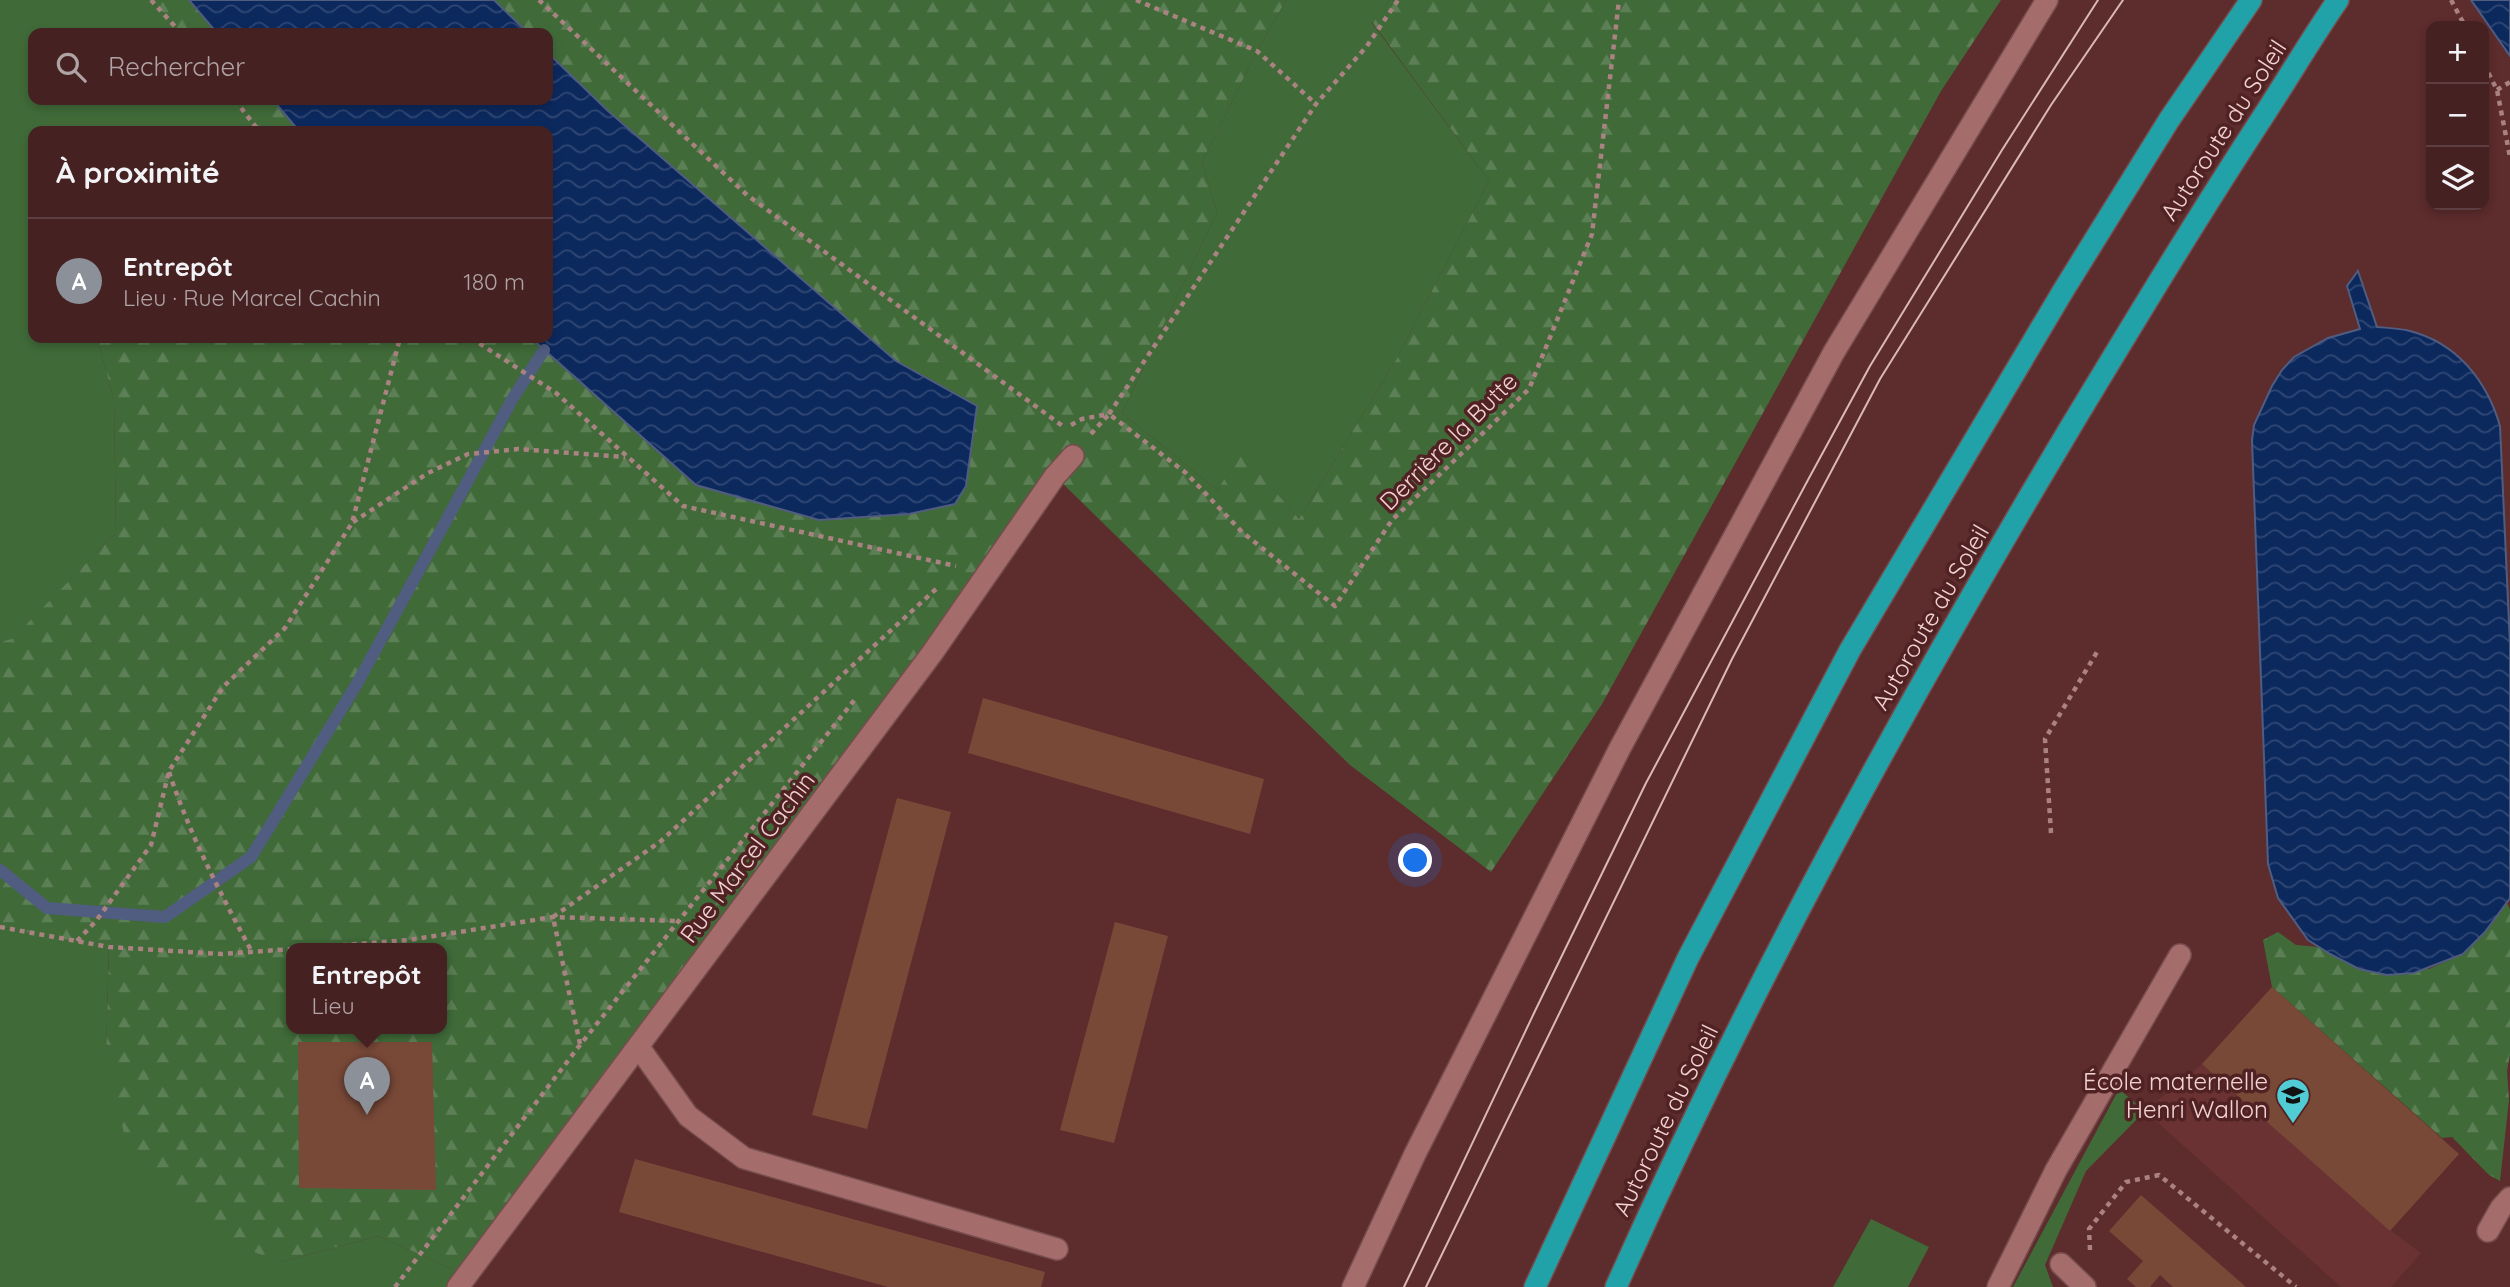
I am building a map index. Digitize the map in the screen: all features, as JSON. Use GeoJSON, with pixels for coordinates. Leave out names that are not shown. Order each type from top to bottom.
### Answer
{"type":"FeatureCollection","features":[{"type":"Feature","properties":{"kind":"highway","name":"Autoroute du Soleil"},"geometry":{"type":"LineString","coordinates":[[1535,1287],[1688,958],[1850,650],[2063,291],[2169,120],[2251,0]]}},
{"type":"Feature","properties":{"kind":"highway","name":"Autoroute du Soleil"},"geometry":{"type":"LineString","coordinates":[[1616,1287],[1776,952],[1923,678],[2119,346],[2224,176],[2336,3]]}},
{"type":"Feature","properties":{"kind":"street"},"geometry":{"type":"LineString","coordinates":[[1353,1287],[1415,1154],[1620,748],[1833,352],[2048,0]]}},
{"type":"Feature","properties":{"kind":"street","name":"Rue Marcel Cachin"},"geometry":{"type":"LineString","coordinates":[[458,1287],[933,652],[1055,476],[1073,456]]}},
{"type":"Feature","properties":{"kind":"street"},"geometry":{"type":"LineString","coordinates":[[1997,1287],[2056,1170],[2180,955]]}},
{"type":"Feature","properties":{"kind":"street"},"geometry":{"type":"LineString","coordinates":[[638,1046],[688,1116],[744,1158],[1057,1249]]}},
{"type":"Feature","properties":{"kind":"street"},"geometry":{"type":"LineString","coordinates":[[2488,1231],[2510,1198]]}},
{"type":"Feature","properties":{"kind":"street"},"geometry":{"type":"LineString","coordinates":[[2061,1264],[2085,1287]]}},
{"type":"Feature","properties":{"kind":"path"},"geometry":{"type":"LineString","coordinates":[[151,0],[176,28]]}},
{"type":"Feature","properties":{"kind":"path"},"geometry":{"type":"LineString","coordinates":[[539,0],[747,195],[1065,428]]}},
{"type":"Feature","properties":{"kind":"path"},"geometry":{"type":"LineString","coordinates":[[1136,0],[1257,51],[1316,104]]}},
{"type":"Feature","properties":{"kind":"path"},"geometry":{"type":"LineString","coordinates":[[1057,439],[1065,428],[1082,419],[1109,414],[1316,104],[1367,46],[1398,0]]}},
{"type":"Feature","properties":{"kind":"path","name":"Derrière la Butte"},"geometry":{"type":"LineString","coordinates":[[1109,414],[1186,473],[1242,532],[1335,607],[1392,520],[1529,389],[1592,234],[1619,0]]}},
{"type":"Feature","properties":{"kind":"path"},"geometry":{"type":"LineString","coordinates":[[2451,0],[2462,21]]}},
{"type":"Feature","properties":{"kind":"path"},"geometry":{"type":"LineString","coordinates":[[2489,74],[2497,90],[2510,157]]}},
{"type":"Feature","properties":{"kind":"path"},"geometry":{"type":"LineString","coordinates":[[2497,90],[2510,82]]}},
{"type":"Feature","properties":{"kind":"path"},"geometry":{"type":"LineString","coordinates":[[239,105],[255,126]]}},
{"type":"Feature","properties":{"kind":"path"},"geometry":{"type":"LineString","coordinates":[[77,941],[96,921],[111,897],[152,845],[169,771],[223,687],[285,628],[352,523],[399,343]]}},
{"type":"Feature","properties":{"kind":"path"},"geometry":{"type":"LineString","coordinates":[[478,343],[556,393],[683,506],[960,567],[950,577]]}},
{"type":"Feature","properties":{"kind":"path"},"geometry":{"type":"LineString","coordinates":[[352,523],[429,473],[468,454],[518,449],[627,457]]}},
{"type":"Feature","properties":{"kind":"path"},"geometry":{"type":"LineString","coordinates":[[553,917],[661,841],[941,587],[934,599]]}},
{"type":"Feature","properties":{"kind":"path"},"geometry":{"type":"LineString","coordinates":[[2051,833],[2045,739],[2097,652]]}},
{"type":"Feature","properties":{"kind":"path"},"geometry":{"type":"LineString","coordinates":[[395,1287],[580,1045],[858,696]]}},
{"type":"Feature","properties":{"kind":"path"},"geometry":{"type":"LineString","coordinates":[[169,771],[179,804],[211,877],[252,952]]}},
{"type":"Feature","properties":{"kind":"path"},"geometry":{"type":"LineString","coordinates":[[553,917],[580,1045]]}},
{"type":"Feature","properties":{"kind":"path"},"geometry":{"type":"LineString","coordinates":[[369,943],[408,940],[553,917],[679,921]]}},
{"type":"Feature","properties":{"kind":"path"},"geometry":{"type":"LineString","coordinates":[[0,927],[109,947],[222,954],[286,949]]}},
{"type":"Feature","properties":{"kind":"path"},"geometry":{"type":"LineString","coordinates":[[2091,1256],[2089,1229],[2126,1182],[2158,1175],[2296,1287]]}},
{"type":"Feature","properties":{"kind":"shaded area","name":"École maternelle Henri Wallon"},"geometry":{"type":"Polygon","coordinates":[[[2272,987],[2459,1154],[2390,1230],[2421,1253],[2391,1287],[2341,1287],[2145,1111],[2202,1064],[2272,987]]]}},
{"type":"Feature","properties":{"kind":"green space"},"geometry":{"type":"Polygon","coordinates":[[[0,0],[151,0],[176,28],[28,28],[28,105],[239,105],[255,126],[28,126],[28,343],[98,343],[114,400],[116,533],[12,640],[0,642],[0,0]]]}},
{"type":"Feature","properties":{"kind":"green space"},"geometry":{"type":"Polygon","coordinates":[[[151,0],[189,0],[213,28],[176,28],[151,0]]]}},
{"type":"Feature","properties":{"kind":"green space"},"geometry":{"type":"Polygon","coordinates":[[[494,0],[1286,0],[1257,51],[1202,162],[1217,212],[1122,413],[1217,490],[1242,453],[1299,519],[1396,360],[1489,181],[1372,22],[1390,0],[2001,0],[1941,91],[1602,704],[1491,872],[1350,765],[1055,476],[466,1275],[378,1236],[281,1262],[225,1241],[130,1160],[106,1054],[109,948],[0,927],[0,642],[12,639],[116,533],[114,400],[98,343],[537,343],[696,485],[976,406],[896,361],[607,110],[553,58],[553,28],[523,28],[494,0]]]}},
{"type":"Feature","properties":{"kind":"green space"},"geometry":{"type":"Polygon","coordinates":[[[1286,0],[1390,0],[1372,23],[1489,181],[1396,360],[1299,519],[1242,454],[1217,490],[1122,413],[1217,212],[1202,162],[1257,51],[1286,0]]]}},
{"type":"Feature","properties":{"kind":"green space"},"geometry":{"type":"Polygon","coordinates":[[[239,105],[277,105],[295,126],[255,126],[239,105]]]}},
{"type":"Feature","properties":{"kind":"green space"},"geometry":{"type":"Polygon","coordinates":[[[2507,903],[2510,909],[2510,1054],[2507,1071],[2509,1100],[2500,1181],[2489,1175],[2452,1137],[2442,1138],[2272,987],[2263,940],[2278,932],[2296,945],[2318,947],[2359,969],[2429,969],[2463,954],[2486,932],[2507,903]]]}},
{"type":"Feature","properties":{"kind":"green space"},"geometry":{"type":"Polygon","coordinates":[[[0,927],[109,947],[106,1054],[281,1262],[378,1236],[466,1275],[458,1287],[0,1287],[0,927]]]}},
{"type":"Feature","properties":{"kind":"green space"},"geometry":{"type":"Polygon","coordinates":[[[2119,1089],[2145,1111],[2086,1171],[2045,1265],[2053,1287],[2013,1287],[2119,1089]]]}},
{"type":"Feature","properties":{"kind":"green space"},"geometry":{"type":"Polygon","coordinates":[[[1871,1219],[1929,1247],[1908,1287],[1833,1287],[1871,1219]]]}},
{"type":"Feature","properties":{"kind":"water"},"geometry":{"type":"Polygon","coordinates":[[[189,0],[494,0],[523,28],[213,28],[189,0]]]}},
{"type":"Feature","properties":{"kind":"water"},"geometry":{"type":"Polygon","coordinates":[[[2471,0],[2510,0],[2510,56],[2489,26],[2489,21],[2486,21],[2471,0]]]}},
{"type":"Feature","properties":{"kind":"water"},"geometry":{"type":"Polygon","coordinates":[[[553,58],[607,110],[896,361],[977,406],[966,486],[955,504],[909,514],[819,520],[696,485],[537,343],[553,343],[553,126],[295,126],[277,105],[553,105],[553,58]]]}},
{"type":"Feature","properties":{"kind":"water"},"geometry":{"type":"Polygon","coordinates":[[[2358,271],[2377,327],[2410,331],[2427,337],[2456,354],[2478,379],[2494,409],[2500,426],[2510,645],[2510,898],[2485,932],[2463,954],[2414,973],[2387,975],[2359,969],[2308,940],[2278,898],[2268,864],[2252,440],[2254,425],[2272,386],[2294,357],[2328,338],[2360,329],[2347,286],[2358,271]]]}},
{"type":"Feature","properties":{"kind":"building"},"geometry":{"type":"Polygon","coordinates":[[[983,698],[1264,779],[1250,834],[968,753],[983,698]]]}},
{"type":"Feature","properties":{"kind":"building"},"geometry":{"type":"Polygon","coordinates":[[[897,798],[951,812],[867,1129],[812,1115],[897,798]]]}},
{"type":"Feature","properties":{"kind":"building"},"geometry":{"type":"Polygon","coordinates":[[[1115,922],[1168,936],[1114,1143],[1060,1130],[1115,922]]]}},
{"type":"Feature","properties":{"kind":"building"},"geometry":{"type":"Polygon","coordinates":[[[2272,987],[2459,1154],[2390,1231],[2202,1064],[2272,987]]]}},
{"type":"Feature","properties":{"kind":"building"},"geometry":{"type":"Polygon","coordinates":[[[298,1042],[432,1042],[436,1190],[299,1188],[298,1042]]]}},
{"type":"Feature","properties":{"kind":"building"},"geometry":{"type":"Polygon","coordinates":[[[635,1159],[1045,1272],[1041,1287],[888,1287],[619,1212],[635,1159]]]}},
{"type":"Feature","properties":{"kind":"building"},"geometry":{"type":"Polygon","coordinates":[[[2141,1195],[2246,1287],[2173,1287],[2160,1275],[2150,1287],[2136,1287],[2127,1279],[2143,1261],[2109,1231],[2141,1195]]]}},
{"type":"Feature","properties":{"kind":"waterway"},"geometry":{"type":"LineString","coordinates":[[0,870],[47,908],[165,917],[251,857],[358,682],[513,398],[544,350]]}},
{"type":"Feature","properties":{"kind":"tram line"},"geometry":{"type":"LineString","coordinates":[[1404,1287],[1646,783],[1809,478],[1870,366],[2002,150],[2098,0]]}},
{"type":"Feature","properties":{"kind":"tram line"},"geometry":{"type":"LineString","coordinates":[[1426,1287],[1732,659],[1880,379],[2051,105],[2123,0]]}},
{"type":"Feature","properties":{"kind":"place","name":"Entrepôt"},"geometry":{"type":"Point","coordinates":[367,1115]}},
{"type":"Feature","properties":{"kind":"place","name":"École maternelle Henri Wallon"},"geometry":{"type":"Point","coordinates":[2293,1125]}}]}
